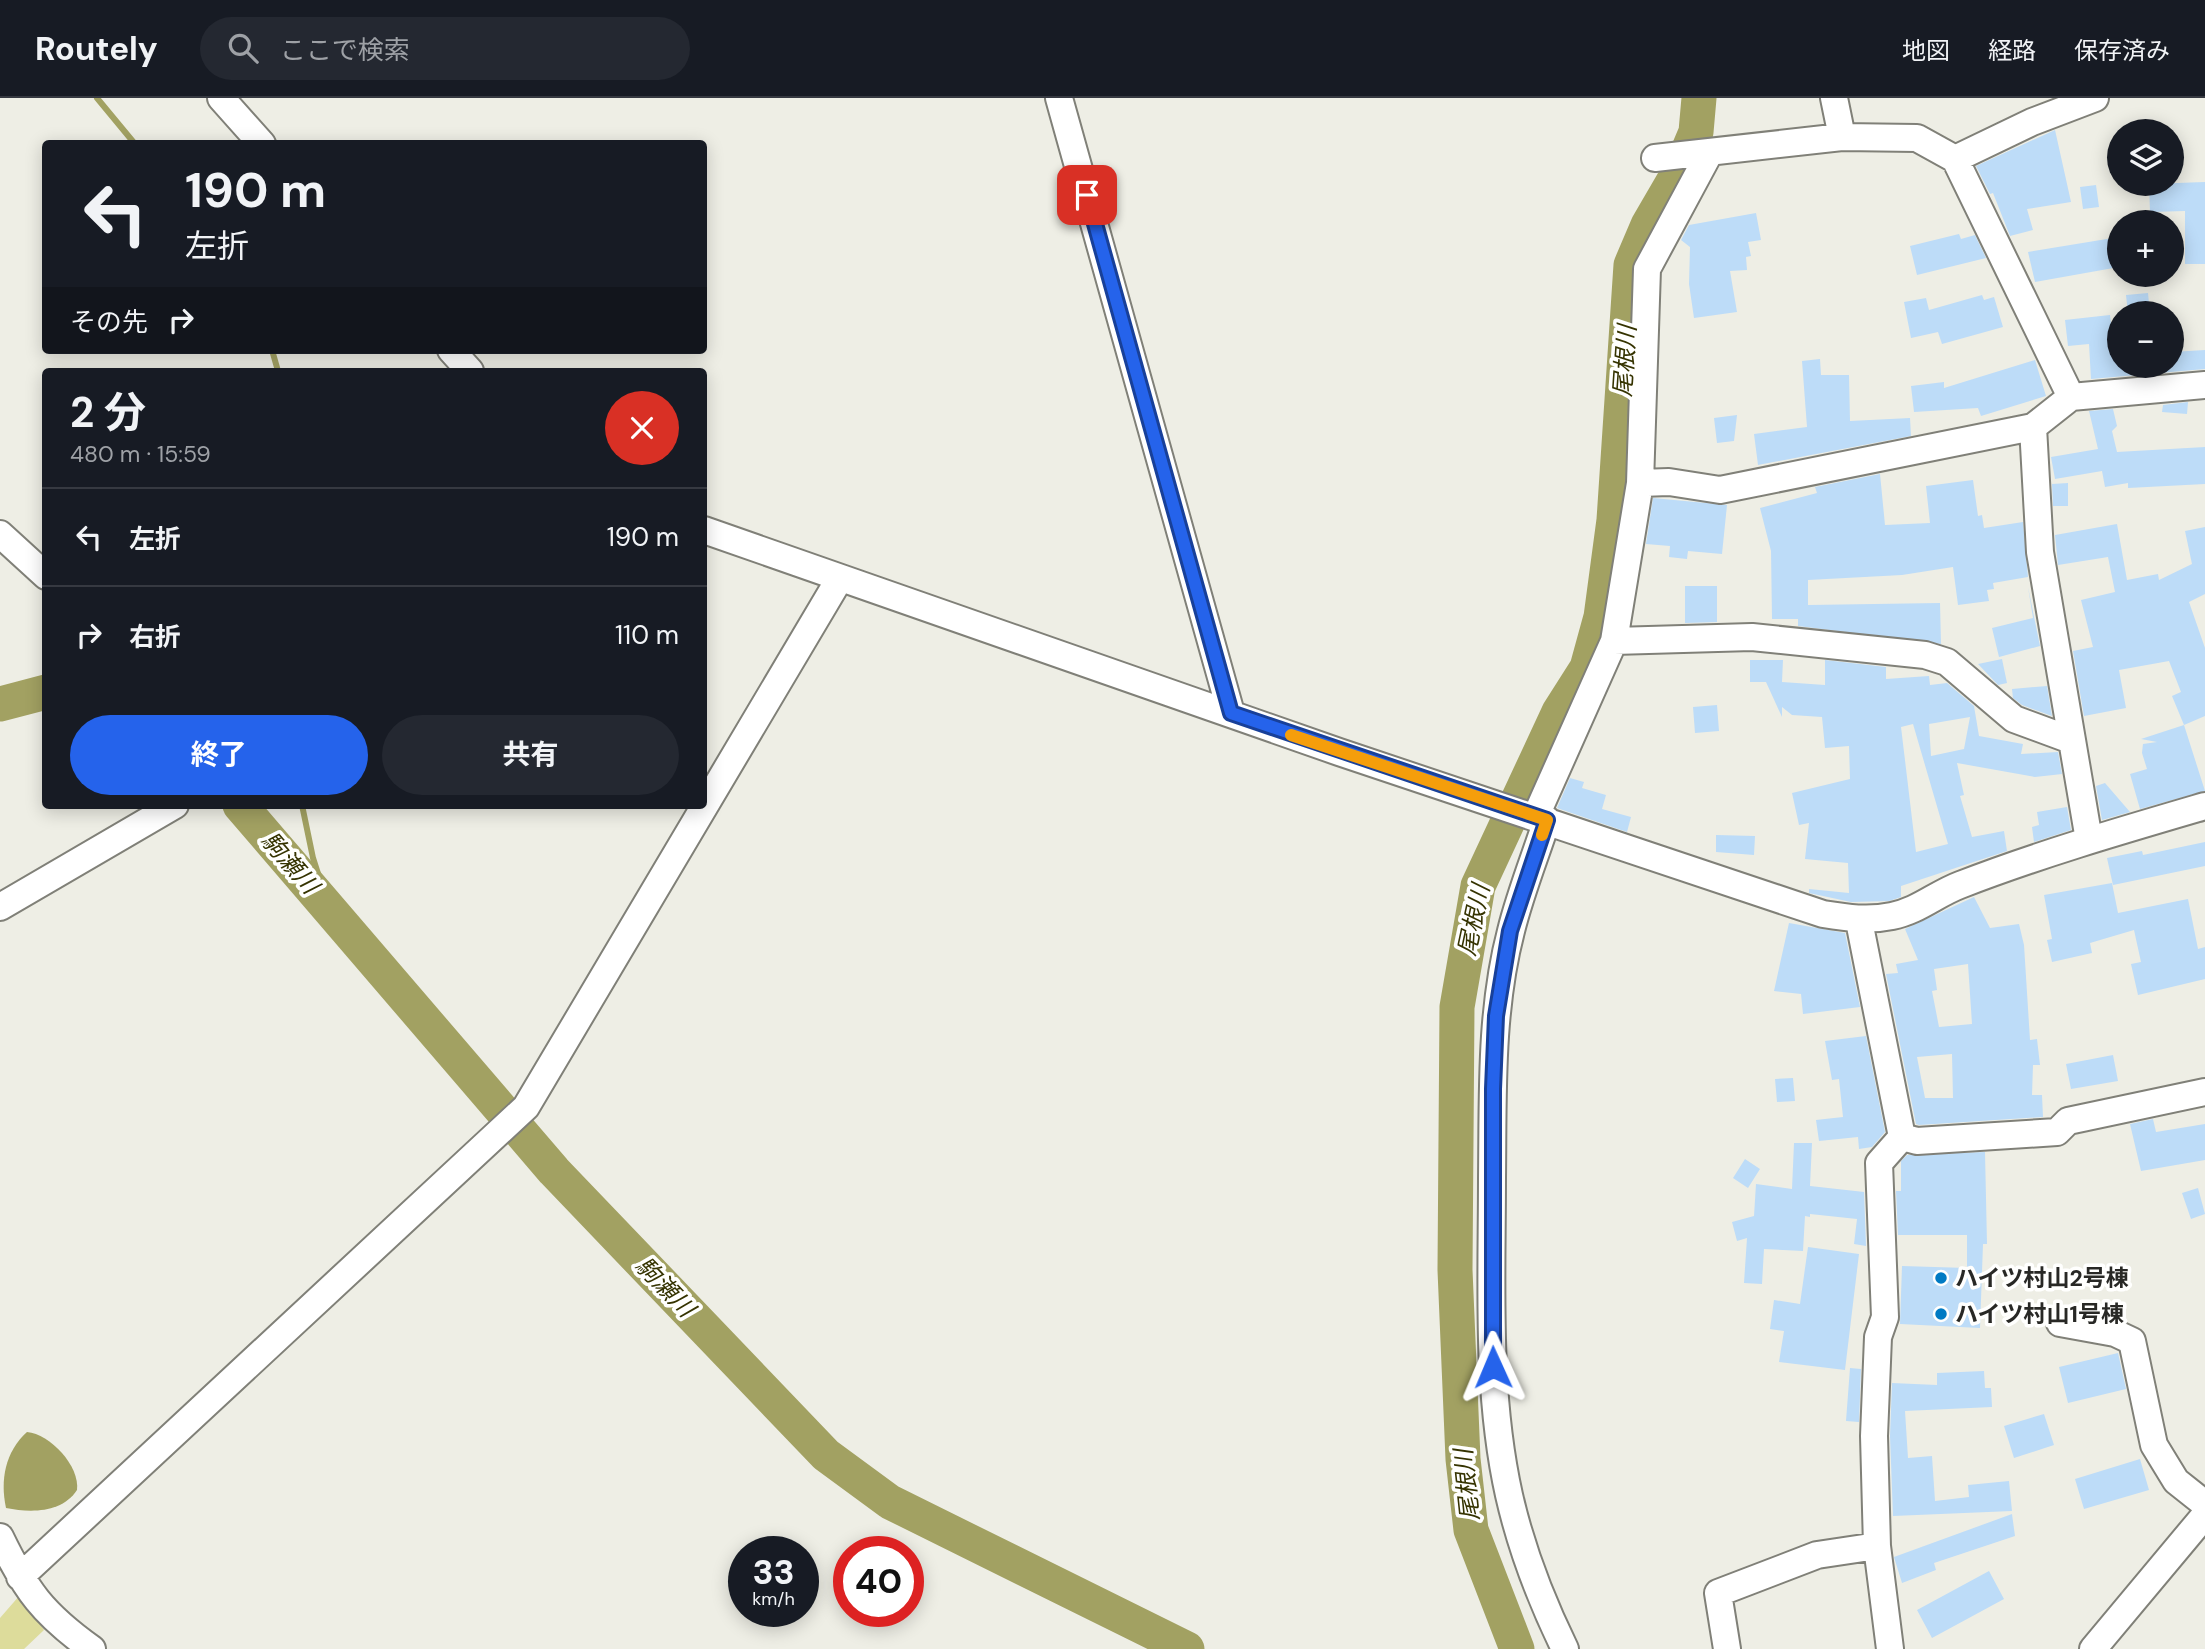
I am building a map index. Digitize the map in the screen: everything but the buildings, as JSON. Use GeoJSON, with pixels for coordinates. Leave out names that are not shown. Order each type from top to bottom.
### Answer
{"type":"FeatureCollection","features":[{"type":"Feature","properties":{"kind":"street"},"geometry":{"type":"LineString","coordinates":[[221,98],[258,140]]}},
{"type":"Feature","properties":{"kind":"street"},"geometry":{"type":"LineString","coordinates":[[1059,98],[1231,713]]}},
{"type":"Feature","properties":{"kind":"street"},"geometry":{"type":"LineString","coordinates":[[1834,98],[1842,137]]}},
{"type":"Feature","properties":{"kind":"street"},"geometry":{"type":"LineString","coordinates":[[1955,159],[2032,122],[2095,98]]}},
{"type":"Feature","properties":{"kind":"street"},"geometry":{"type":"LineString","coordinates":[[1655,158],[1842,137],[1917,138],[1955,159],[2071,397]]}},
{"type":"Feature","properties":{"kind":"street"},"geometry":{"type":"LineString","coordinates":[[1565,1649],[1522,1542],[1509,1493],[1493,1367],[1493,1089],[1496,1016],[1510,931],[1536,818],[1614,641],[1640,482],[1647,269],[1710,152]]}},
{"type":"Feature","properties":{"kind":"street"},"geometry":{"type":"LineString","coordinates":[[455,354],[467,368]]}},
{"type":"Feature","properties":{"kind":"street"},"geometry":{"type":"LineString","coordinates":[[1640,482],[1670,482],[1720,491],[2033,426],[2071,397],[2205,385]]}},
{"type":"Feature","properties":{"kind":"street"},"geometry":{"type":"LineString","coordinates":[[2033,426],[2040,552],[2088,840]]}},
{"type":"Feature","properties":{"kind":"street"},"geometry":{"type":"LineString","coordinates":[[707,531],[1789,904],[1859,920],[1895,916],[1923,906],[1957,886],[2088,840],[2205,806]]}},
{"type":"Feature","properties":{"kind":"street"},"geometry":{"type":"LineString","coordinates":[[0,534],[42,572]]}},
{"type":"Feature","properties":{"kind":"street"},"geometry":{"type":"LineString","coordinates":[[707,801],[839,578]]}},
{"type":"Feature","properties":{"kind":"street"},"geometry":{"type":"LineString","coordinates":[[1614,641],[1752,637],[1925,655],[1947,662],[2014,719],[2071,740]]}},
{"type":"Feature","properties":{"kind":"street"},"geometry":{"type":"LineString","coordinates":[[0,907],[168,809]]}},
{"type":"Feature","properties":{"kind":"street"},"geometry":{"type":"LineString","coordinates":[[20,1577],[526,1107],[702,809]]}},
{"type":"Feature","properties":{"kind":"street"},"geometry":{"type":"LineString","coordinates":[[1859,920],[1902,1137]]}},
{"type":"Feature","properties":{"kind":"street"},"geometry":{"type":"LineString","coordinates":[[1902,1137],[1917,1140],[2057,1132],[2068,1121],[2205,1092]]}},
{"type":"Feature","properties":{"kind":"street"},"geometry":{"type":"LineString","coordinates":[[1889,1649],[1877,1546],[1874,1436],[1878,1337],[1885,1317],[1878,1163],[1902,1137]]}},
{"type":"Feature","properties":{"kind":"street"},"geometry":{"type":"LineString","coordinates":[[2060,1323],[2115,1333],[2132,1341],[2154,1445],[2176,1481],[2205,1504]]}},
{"type":"Feature","properties":{"kind":"street"},"geometry":{"type":"LineString","coordinates":[[2093,1649],[2205,1515]]}},
{"type":"Feature","properties":{"kind":"street"},"geometry":{"type":"LineString","coordinates":[[0,1537],[20,1577],[54,1622],[92,1649]]}},
{"type":"Feature","properties":{"kind":"street"},"geometry":{"type":"LineString","coordinates":[[1727,1649],[1718,1593],[1817,1555],[1877,1546]]}},
{"type":"Feature","properties":{"kind":"shaded area"},"geometry":{"type":"Polygon","coordinates":[[[27,1432],[36,1434],[54,1445],[74,1471],[77,1490],[71,1498],[55,1507],[35,1511],[6,1508],[6,1467],[14,1448],[27,1432]]]}},
{"type":"Feature","properties":{"kind":"shaded area"},"geometry":{"type":"Polygon","coordinates":[[[0,1555],[20,1595],[0,1570],[0,1555]]]}},
{"type":"Feature","properties":{"kind":"shaded area"},"geometry":{"type":"Polygon","coordinates":[[[20,1595],[44,1630],[24,1649],[0,1649],[0,1618],[20,1595]]]}},
{"type":"Feature","properties":{"kind":"waterway"},"geometry":{"type":"LineString","coordinates":[[97,98],[132,140]]}},
{"type":"Feature","properties":{"kind":"waterway","name":"尾根川"},"geometry":{"type":"LineString","coordinates":[[1517,1649],[1471,1530],[1463,1459],[1455,1270],[1457,1007],[1478,886],[1559,712],[1587,668],[1601,617],[1614,520],[1631,265],[1648,225],[1680,170],[1696,132],[1699,98]]}},
{"type":"Feature","properties":{"kind":"waterway"},"geometry":{"type":"LineString","coordinates":[[273,354],[277,368]]}},
{"type":"Feature","properties":{"kind":"waterway","name":"駒瀬川"},"geometry":{"type":"LineString","coordinates":[[0,704],[42,693]]}},
{"type":"Feature","properties":{"kind":"waterway","name":"駒瀬川"},"geometry":{"type":"LineString","coordinates":[[243,809],[554,1171],[826,1455],[890,1502],[1187,1649]]}},
{"type":"Feature","properties":{"kind":"waterway"},"geometry":{"type":"LineString","coordinates":[[303,809],[313,858],[328,905]]}},
{"type":"Feature","properties":{"kind":"slow traffic"},"geometry":{"type":"LineString","coordinates":[[1291,735],[1547,820],[1542,835]]}},
{"type":"Feature","properties":{"kind":"place","name":"ハイツ村山2号棟"},"geometry":{"type":"Point","coordinates":[1941,1278]}},
{"type":"Feature","properties":{"kind":"place","name":"ハイツ村山1号棟"},"geometry":{"type":"Point","coordinates":[1941,1314]}},
{"type":"Feature","properties":{"kind":"route"},"geometry":{"type":"LineString","coordinates":[[1087,195],[1231,713],[1339,752],[1547,820],[1510,931],[1496,1016],[1493,1089],[1493,1367]]}}]}
